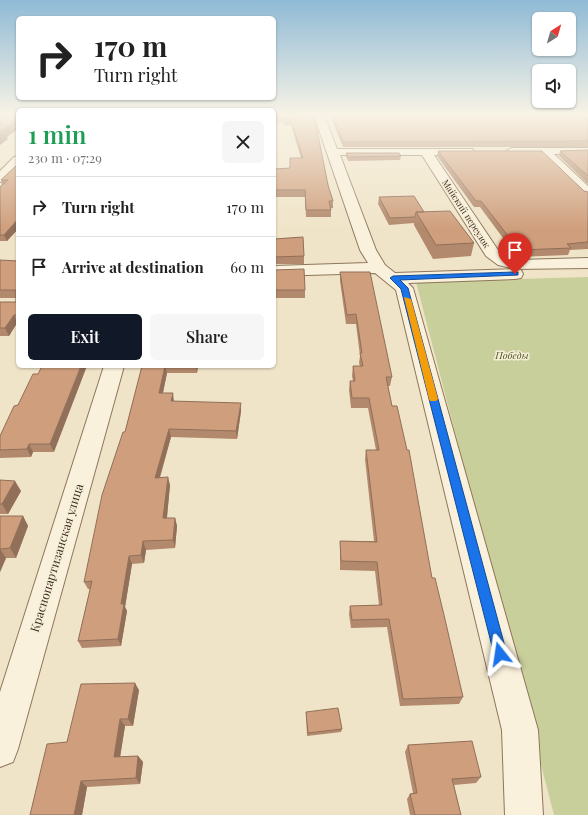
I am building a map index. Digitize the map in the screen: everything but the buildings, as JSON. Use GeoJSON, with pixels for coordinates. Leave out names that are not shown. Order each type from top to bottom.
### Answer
{"type":"FeatureCollection","features":[{"type":"Feature","properties":{"kind":"street"},"geometry":{"type":"LineString","coordinates":[[333,153],[368,250],[386,273],[404,288],[520,730],[524,815]]}},
{"type":"Feature","properties":{"kind":"street","name":"Майский переулок"},"geometry":{"type":"LineString","coordinates":[[427,153],[492,253],[504,262],[519,265],[588,263]]}},
{"type":"Feature","properties":{"kind":"street"},"geometry":{"type":"LineString","coordinates":[[546,153],[588,193]]}},
{"type":"Feature","properties":{"kind":"street"},"geometry":{"type":"LineString","coordinates":[[0,178],[16,162]]}},
{"type":"Feature","properties":{"kind":"street"},"geometry":{"type":"LineString","coordinates":[[276,270],[515,274]]}},
{"type":"Feature","properties":{"kind":"street","name":"Краснопартизанская улица"},"geometry":{"type":"LineString","coordinates":[[0,749],[113,368]]}},
{"type":"Feature","properties":{"kind":"green space","name":"Победы"},"geometry":{"type":"Polygon","coordinates":[[[588,277],[588,815],[554,815],[416,282],[588,277]]]}},
{"type":"Feature","properties":{"kind":"slow traffic"},"geometry":{"type":"LineString","coordinates":[[407,299],[433,399]]}},
{"type":"Feature","properties":{"kind":"route"},"geometry":{"type":"LineString","coordinates":[[500,654],[404,288],[393,278],[515,274]]}}]}
